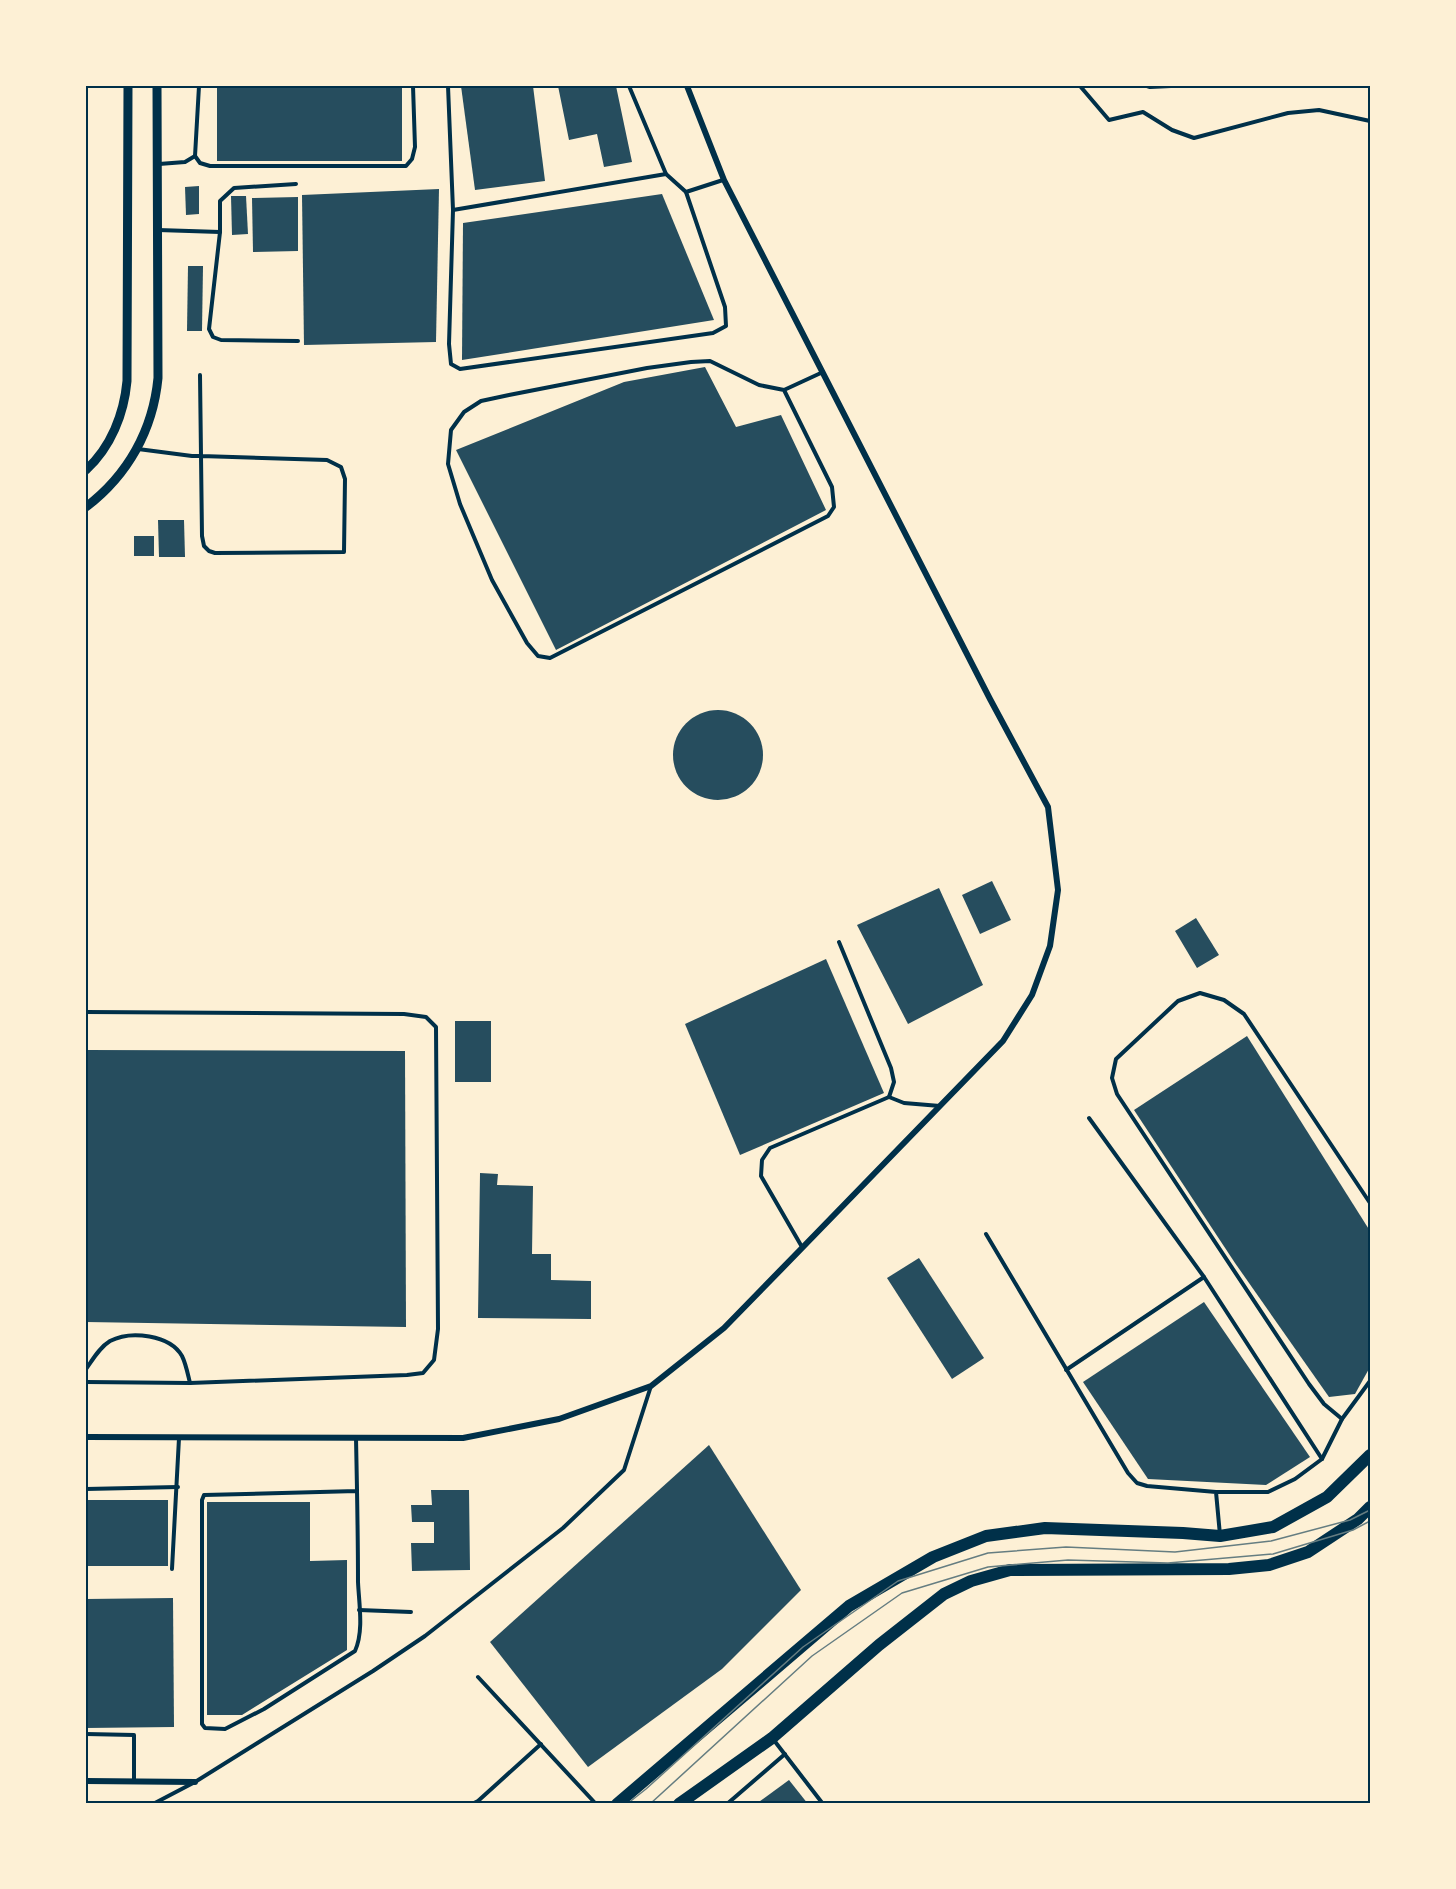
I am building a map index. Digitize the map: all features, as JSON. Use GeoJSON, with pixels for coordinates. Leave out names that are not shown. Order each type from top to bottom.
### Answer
{"type":"FeatureCollection","features":[{"type":"Feature","properties":{"kind":"main road"},"geometry":{"type":"LineString","coordinates":[[617,1803],[849,1606],[933,1557],[986,1536],[1045,1528],[1220,1536],[1273,1527],[1327,1497],[1371,1455]]}},
{"type":"Feature","properties":{"kind":"main road"},"geometry":{"type":"LineString","coordinates":[[679,1803],[772,1738],[879,1645],[944,1594],[971,1581],[1010,1570],[1229,1569],[1269,1564],[1308,1552],[1358,1519],[1371,1507]]}},
{"type":"Feature","properties":{"kind":"street"},"geometry":{"type":"LineString","coordinates":[[86,470],[97,459],[119,419],[127,381],[128,86]]}},
{"type":"Feature","properties":{"kind":"street"},"geometry":{"type":"LineString","coordinates":[[86,507],[116,480],[137,449],[147,427],[156,397],[158,378],[157,86]]}},
{"type":"Feature","properties":{"kind":"street"},"geometry":{"type":"LineString","coordinates":[[86,1437],[463,1438],[559,1419],[651,1386],[724,1328],[802,1248],[1003,1041],[1032,995],[1050,945],[1058,890],[1048,807],[990,699],[724,180],[687,86]]}},
{"type":"Feature","properties":{"kind":"street"},"geometry":{"type":"LineString","coordinates":[[86,1781],[195,1782]]}},
{"type":"Feature","properties":{"kind":"lane"},"geometry":{"type":"LineString","coordinates":[[199,86],[195,156],[200,163],[210,166],[406,166],[412,159],[415,147],[413,86]]}},
{"type":"Feature","properties":{"kind":"lane"},"geometry":{"type":"LineString","coordinates":[[448,86],[453,210],[449,344],[451,364],[460,369],[713,333],[726,326],[725,307],[686,192],[666,174],[629,86]]}},
{"type":"Feature","properties":{"kind":"lane"},"geometry":{"type":"LineString","coordinates":[[1080,86],[1108,120],[1143,112],[1172,130],[1194,138],[1288,113],[1319,110],[1371,121]]}},
{"type":"Feature","properties":{"kind":"lane"},"geometry":{"type":"LineString","coordinates":[[1147,86],[1171,86]]}},
{"type":"Feature","properties":{"kind":"lane"},"geometry":{"type":"LineString","coordinates":[[157,164],[185,162],[195,156]]}},
{"type":"Feature","properties":{"kind":"lane"},"geometry":{"type":"LineString","coordinates":[[453,210],[666,174]]}},
{"type":"Feature","properties":{"kind":"lane"},"geometry":{"type":"LineString","coordinates":[[686,192],[724,180]]}},
{"type":"Feature","properties":{"kind":"lane"},"geometry":{"type":"LineString","coordinates":[[296,184],[234,188],[220,201],[220,232],[209,329],[213,337],[221,340],[298,341]]}},
{"type":"Feature","properties":{"kind":"lane"},"geometry":{"type":"LineString","coordinates":[[157,230],[220,232]]}},
{"type":"Feature","properties":{"kind":"lane"},"geometry":{"type":"LineString","coordinates":[[784,390],[832,487],[834,507],[828,516],[550,658],[538,656],[527,643],[492,580],[460,504],[448,465],[451,430],[464,412],[481,401],[691,362],[710,361],[759,385],[784,390],[824,372]]}},
{"type":"Feature","properties":{"kind":"lane"},"geometry":{"type":"LineString","coordinates":[[137,449],[201,456],[327,460],[340,467],[345,479],[344,552],[240,554],[209,551],[204,546],[202,536],[201,456],[200,375]]}},
{"type":"Feature","properties":{"kind":"lane"},"geometry":{"type":"LineString","coordinates":[[839,942],[891,1068],[894,1082],[889,1097]]}},
{"type":"Feature","properties":{"kind":"lane"},"geometry":{"type":"LineString","coordinates":[[1342,1419],[1324,1404],[1309,1384],[1117,1094],[1112,1078],[1116,1059],[1178,1001],[1200,993],[1224,999],[1244,1014],[1371,1203]]}},
{"type":"Feature","properties":{"kind":"lane"},"geometry":{"type":"LineString","coordinates":[[86,1012],[404,1014],[426,1017],[436,1027],[438,1329],[434,1360],[423,1372],[407,1375],[190,1383],[86,1382]]}},
{"type":"Feature","properties":{"kind":"lane"},"geometry":{"type":"LineString","coordinates":[[802,1248],[761,1176],[762,1160],[770,1148],[889,1097],[904,1103],[940,1106]]}},
{"type":"Feature","properties":{"kind":"lane"},"geometry":{"type":"LineString","coordinates":[[1089,1118],[1204,1277],[1322,1459]]}},
{"type":"Feature","properties":{"kind":"lane"},"geometry":{"type":"LineString","coordinates":[[986,1234],[1128,1473],[1137,1483],[1147,1486],[1216,1492],[1268,1492],[1295,1479],[1322,1459],[1342,1419],[1369,1389],[1371,1381]]}},
{"type":"Feature","properties":{"kind":"lane"},"geometry":{"type":"LineString","coordinates":[[1066,1370],[1204,1277]]}},
{"type":"Feature","properties":{"kind":"lane"},"geometry":{"type":"LineString","coordinates":[[86,1369],[98,1351],[110,1341],[124,1337],[152,1336],[174,1347],[183,1358],[190,1383]]}},
{"type":"Feature","properties":{"kind":"lane"},"geometry":{"type":"LineString","coordinates":[[153,1803],[195,1782],[408,1648],[563,1528],[624,1470],[651,1386]]}},
{"type":"Feature","properties":{"kind":"lane"},"geometry":{"type":"LineString","coordinates":[[172,1569],[179,1438]]}},
{"type":"Feature","properties":{"kind":"lane"},"geometry":{"type":"LineString","coordinates":[[357,1438],[359,1641],[355,1651],[264,1709],[225,1729],[205,1728],[203,1726],[202,1500],[204,1495],[357,1491]]}},
{"type":"Feature","properties":{"kind":"lane"},"geometry":{"type":"LineString","coordinates":[[86,1489],[178,1487]]}},
{"type":"Feature","properties":{"kind":"lane"},"geometry":{"type":"LineString","coordinates":[[1216,1492],[1220,1536]]}},
{"type":"Feature","properties":{"kind":"lane"},"geometry":{"type":"LineString","coordinates":[[359,1610],[411,1612]]}},
{"type":"Feature","properties":{"kind":"lane"},"geometry":{"type":"LineString","coordinates":[[478,1677],[596,1803]]}},
{"type":"Feature","properties":{"kind":"lane"},"geometry":{"type":"LineString","coordinates":[[86,1734],[134,1735],[134,1781]]}},
{"type":"Feature","properties":{"kind":"lane"},"geometry":{"type":"LineString","coordinates":[[772,1738],[823,1803]]}},
{"type":"Feature","properties":{"kind":"lane"},"geometry":{"type":"LineString","coordinates":[[472,1803],[478,1801],[541,1744]]}},
{"type":"Feature","properties":{"kind":"lane"},"geometry":{"type":"LineString","coordinates":[[727,1803],[785,1754]]}},
{"type":"Feature","properties":{"kind":"building"},"geometry":{"type":"Polygon","coordinates":[[[217,86],[402,86],[402,161],[217,161],[217,86]]]}},
{"type":"Feature","properties":{"kind":"building"},"geometry":{"type":"Polygon","coordinates":[[[461,86],[533,86],[545,181],[475,190],[461,86]]]}},
{"type":"Feature","properties":{"kind":"building"},"geometry":{"type":"Polygon","coordinates":[[[558,86],[616,86],[632,162],[604,167],[597,134],[569,140],[558,86]]]}},
{"type":"Feature","properties":{"kind":"building"},"geometry":{"type":"Polygon","coordinates":[[[199,186],[199,214],[186,215],[185,187],[199,186]]]}},
{"type":"Feature","properties":{"kind":"building"},"geometry":{"type":"Polygon","coordinates":[[[439,189],[436,342],[304,345],[302,195],[439,189]]]}},
{"type":"Feature","properties":{"kind":"building"},"geometry":{"type":"Polygon","coordinates":[[[662,194],[714,320],[462,360],[463,223],[662,194]]]}},
{"type":"Feature","properties":{"kind":"building"},"geometry":{"type":"Polygon","coordinates":[[[231,196],[246,196],[248,234],[232,235],[231,196]]]}},
{"type":"Feature","properties":{"kind":"building"},"geometry":{"type":"Polygon","coordinates":[[[298,197],[298,251],[253,252],[252,198],[298,197]]]}},
{"type":"Feature","properties":{"kind":"building"},"geometry":{"type":"Polygon","coordinates":[[[188,266],[203,266],[202,331],[187,331],[188,266]]]}},
{"type":"Feature","properties":{"kind":"building"},"geometry":{"type":"Polygon","coordinates":[[[705,367],[736,427],[781,415],[826,510],[556,650],[456,450],[624,382],[705,367]]]}},
{"type":"Feature","properties":{"kind":"building"},"geometry":{"type":"Polygon","coordinates":[[[158,520],[184,520],[185,557],[159,557],[158,520]]]}},
{"type":"Feature","properties":{"kind":"building"},"geometry":{"type":"Polygon","coordinates":[[[134,536],[154,536],[154,556],[134,556],[134,536]]]}},
{"type":"Feature","properties":{"kind":"building"},"geometry":{"type":"Polygon","coordinates":[[[718,710],[735,713],[750,723],[760,738],[763,755],[760,772],[750,787],[735,797],[718,800],[701,797],[686,787],[676,772],[673,755],[676,738],[686,723],[701,713],[718,710]]]}},
{"type":"Feature","properties":{"kind":"building"},"geometry":{"type":"Polygon","coordinates":[[[992,881],[1011,920],[980,934],[962,895],[992,881]]]}},
{"type":"Feature","properties":{"kind":"building"},"geometry":{"type":"Polygon","coordinates":[[[939,888],[983,985],[908,1024],[857,925],[939,888]]]}},
{"type":"Feature","properties":{"kind":"building"},"geometry":{"type":"Polygon","coordinates":[[[1196,918],[1219,955],[1197,968],[1175,931],[1196,918]]]}},
{"type":"Feature","properties":{"kind":"building"},"geometry":{"type":"Polygon","coordinates":[[[826,959],[884,1093],[740,1155],[685,1024],[826,959]]]}},
{"type":"Feature","properties":{"kind":"building"},"geometry":{"type":"Polygon","coordinates":[[[455,1021],[491,1021],[491,1082],[455,1082],[455,1021]]]}},
{"type":"Feature","properties":{"kind":"building"},"geometry":{"type":"Polygon","coordinates":[[[1247,1036],[1370,1231],[1370,1367],[1355,1394],[1329,1397],[1235,1263],[1134,1110],[1247,1036]]]}},
{"type":"Feature","properties":{"kind":"building"},"geometry":{"type":"Polygon","coordinates":[[[86,1050],[405,1051],[406,1327],[86,1322],[86,1050]]]}},
{"type":"Feature","properties":{"kind":"building"},"geometry":{"type":"Polygon","coordinates":[[[480,1173],[498,1174],[497,1185],[533,1186],[532,1254],[551,1254],[551,1280],[591,1281],[591,1319],[478,1318],[480,1173]]]}},
{"type":"Feature","properties":{"kind":"building"},"geometry":{"type":"Polygon","coordinates":[[[919,1258],[984,1358],[952,1379],[887,1278],[919,1258]]]}},
{"type":"Feature","properties":{"kind":"building"},"geometry":{"type":"Polygon","coordinates":[[[1204,1302],[1310,1457],[1266,1485],[1148,1479],[1083,1382],[1204,1302]]]}},
{"type":"Feature","properties":{"kind":"building"},"geometry":{"type":"Polygon","coordinates":[[[709,1445],[801,1590],[722,1669],[588,1767],[490,1642],[709,1445]]]}},
{"type":"Feature","properties":{"kind":"building"},"geometry":{"type":"Polygon","coordinates":[[[431,1490],[469,1490],[470,1570],[412,1571],[411,1543],[434,1543],[434,1522],[412,1522],[411,1505],[432,1505],[431,1490]]]}},
{"type":"Feature","properties":{"kind":"building"},"geometry":{"type":"Polygon","coordinates":[[[86,1500],[168,1500],[168,1566],[86,1566],[86,1500]]]}},
{"type":"Feature","properties":{"kind":"building"},"geometry":{"type":"Polygon","coordinates":[[[207,1502],[310,1502],[310,1561],[347,1560],[347,1650],[242,1715],[207,1715],[207,1502]]]}},
{"type":"Feature","properties":{"kind":"building"},"geometry":{"type":"Polygon","coordinates":[[[173,1598],[174,1727],[86,1728],[86,1599],[173,1598]]]}},
{"type":"Feature","properties":{"kind":"building"},"geometry":{"type":"Polygon","coordinates":[[[789,1780],[808,1804],[756,1804],[789,1780]]]}},
{"type":"Feature","properties":{"kind":"tram line"},"geometry":{"type":"LineString","coordinates":[[627,1804],[803,1647],[898,1581],[988,1553],[1066,1547],[1175,1552],[1271,1541],[1350,1520],[1370,1510]]}},
{"type":"Feature","properties":{"kind":"tram line"},"geometry":{"type":"LineString","coordinates":[[650,1804],[812,1656],[902,1593],[988,1567],[1068,1560],[1168,1563],[1273,1554],[1353,1530],[1370,1521]]}}]}
